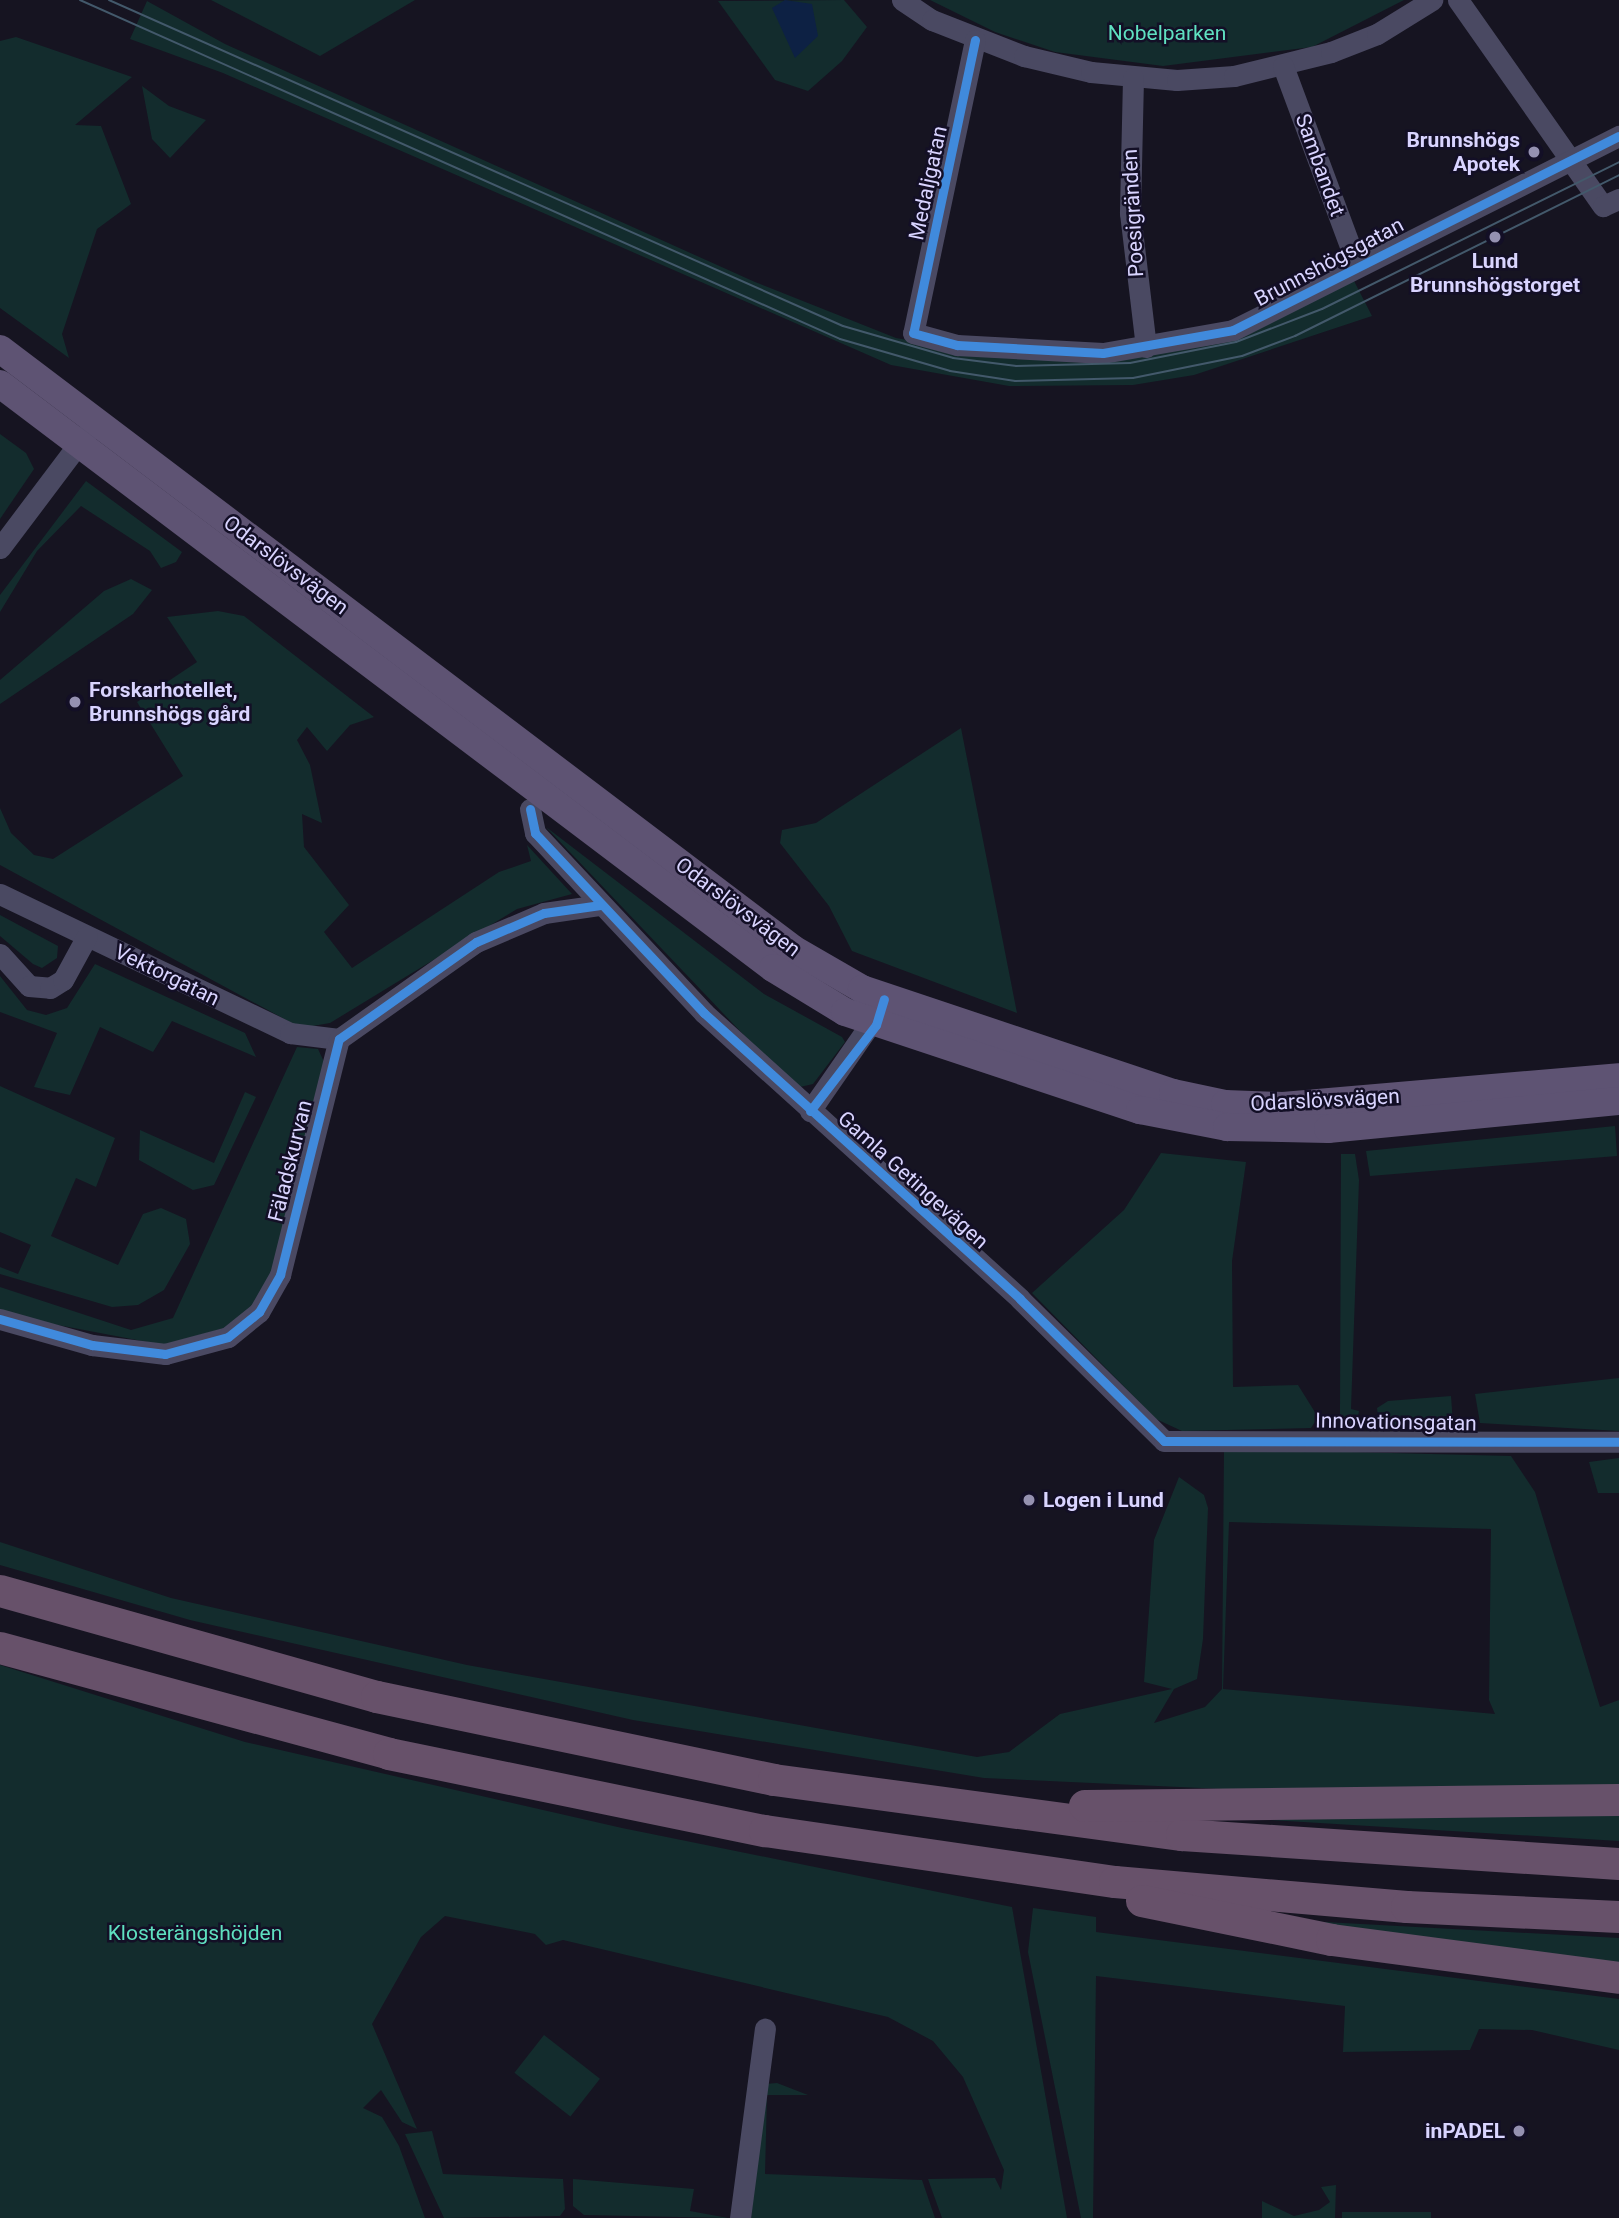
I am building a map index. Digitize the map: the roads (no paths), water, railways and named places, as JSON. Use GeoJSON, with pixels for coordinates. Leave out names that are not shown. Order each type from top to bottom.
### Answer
{"type":"FeatureCollection","features":[{"type":"Feature","properties":{"kind":"highway"},"geometry":{"type":"LineString","coordinates":[[0,1591],[180,1644],[500,1726],[944,1806],[1182,1835],[1619,1864]]}},
{"type":"Feature","properties":{"kind":"highway"},"geometry":{"type":"LineString","coordinates":[[0,1648],[389,1754],[752,1829],[1004,1867],[1253,1895],[1619,1917]]}},
{"type":"Feature","properties":{"kind":"highway"},"geometry":{"type":"LineString","coordinates":[[944,1806],[1619,1800]]}},
{"type":"Feature","properties":{"kind":"highway"},"geometry":{"type":"LineString","coordinates":[[1004,1867],[1240,1925],[1619,1978]]}},
{"type":"Feature","properties":{"kind":"main road","name":"Odarslövsvägen"},"geometry":{"type":"LineString","coordinates":[[0,349],[89,431],[773,968],[880,1012],[1140,1110],[1240,1129],[1351,1128],[1619,1101]]}},
{"type":"Feature","properties":{"kind":"main road","name":"Odarslövsvägen"},"geometry":{"type":"LineString","coordinates":[[0,384],[89,431]]}},
{"type":"Feature","properties":{"kind":"main road","name":"Odarslövsvägen"},"geometry":{"type":"LineString","coordinates":[[880,1012],[1224,1104],[1283,1106],[1619,1077]]}},
{"type":"Feature","properties":{"kind":"street"},"geometry":{"type":"LineString","coordinates":[[902,0],[975,40],[1063,66],[1133,78],[1234,76],[1283,66],[1377,34],[1432,0]]}},
{"type":"Feature","properties":{"kind":"street"},"geometry":{"type":"LineString","coordinates":[[1458,0],[1528,107],[1611,202]]}},
{"type":"Feature","properties":{"kind":"street","name":"Medaljgatan"},"geometry":{"type":"LineString","coordinates":[[913,333],[975,40]]}},
{"type":"Feature","properties":{"kind":"street","name":"Sambandet"},"geometry":{"type":"LineString","coordinates":[[1283,66],[1357,265]]}},
{"type":"Feature","properties":{"kind":"street","name":"Poesigränden"},"geometry":{"type":"LineString","coordinates":[[1133,78],[1130,214],[1146,348]]}},
{"type":"Feature","properties":{"kind":"street","name":"Brunnshögsgatan"},"geometry":{"type":"LineString","coordinates":[[913,333],[1019,353],[1146,348],[1270,316],[1357,265],[1619,136]]}},
{"type":"Feature","properties":{"kind":"street"},"geometry":{"type":"LineString","coordinates":[[0,548],[89,431]]}},
{"type":"Feature","properties":{"kind":"street","name":"Gamla Getingevägen"},"geometry":{"type":"LineString","coordinates":[[530,809],[528,835],[810,1111],[1020,1299],[1152,1433],[1173,1443]]}},
{"type":"Feature","properties":{"kind":"street","name":"Vektorgatan"},"geometry":{"type":"LineString","coordinates":[[0,894],[290,1033],[339,1039]]}},
{"type":"Feature","properties":{"kind":"street"},"geometry":{"type":"LineString","coordinates":[[339,1039],[476,942],[544,913],[600,905]]}},
{"type":"Feature","properties":{"kind":"street"},"geometry":{"type":"LineString","coordinates":[[0,954],[29,986],[50,988],[63,980],[87,936]]}},
{"type":"Feature","properties":{"kind":"street"},"geometry":{"type":"LineString","coordinates":[[810,1111],[880,1012]]}},
{"type":"Feature","properties":{"kind":"street","name":"Fäladskurvan"},"geometry":{"type":"LineString","coordinates":[[0,1319],[92,1345],[164,1354],[203,1348],[243,1327],[280,1275],[339,1039]]}},
{"type":"Feature","properties":{"kind":"street","name":"Innovationsgatan"},"geometry":{"type":"LineString","coordinates":[[1173,1443],[1619,1442]]}},
{"type":"Feature","properties":{"kind":"street"},"geometry":{"type":"LineString","coordinates":[[740,2218],[765,2029]]}},
{"type":"Feature","properties":{"kind":"water"},"geometry":{"type":"Polygon","coordinates":[[[785,0],[812,4],[818,36],[795,58],[772,8],[785,0]]]}},
{"type":"Feature","properties":{"kind":"tram line"},"geometry":{"type":"LineString","coordinates":[[80,0],[840,339],[950,371],[1015,381],[1133,378],[1242,356],[1295,336],[1619,175]]}},
{"type":"Feature","properties":{"kind":"tram line"},"geometry":{"type":"LineString","coordinates":[[109,0],[843,326],[953,358],[1016,366],[1130,363],[1236,342],[1322,309],[1619,162]]}},
{"type":"Feature","properties":{"kind":"place","name":"Brunnshögs Apotek"},"geometry":{"type":"Point","coordinates":[1534,152]}},
{"type":"Feature","properties":{"kind":"place","name":"Lund Brunnshögstorget"},"geometry":{"type":"Point","coordinates":[1495,237]}},
{"type":"Feature","properties":{"kind":"place","name":"Forskarhotellet, Brunnshögs gård"},"geometry":{"type":"Point","coordinates":[75,702]}},
{"type":"Feature","properties":{"kind":"place","name":"Logen i Lund"},"geometry":{"type":"Point","coordinates":[1029,1500]}},
{"type":"Feature","properties":{"kind":"place","name":"inPADEL"},"geometry":{"type":"Point","coordinates":[1519,2131]}},
{"type":"Feature","properties":{"kind":"park label","name":"Nobelparken"},"geometry":{"type":"Point","coordinates":[1167,33]}},
{"type":"Feature","properties":{"kind":"park label","name":"Klosterängshöjden"},"geometry":{"type":"Point","coordinates":[195,1933]}}]}
